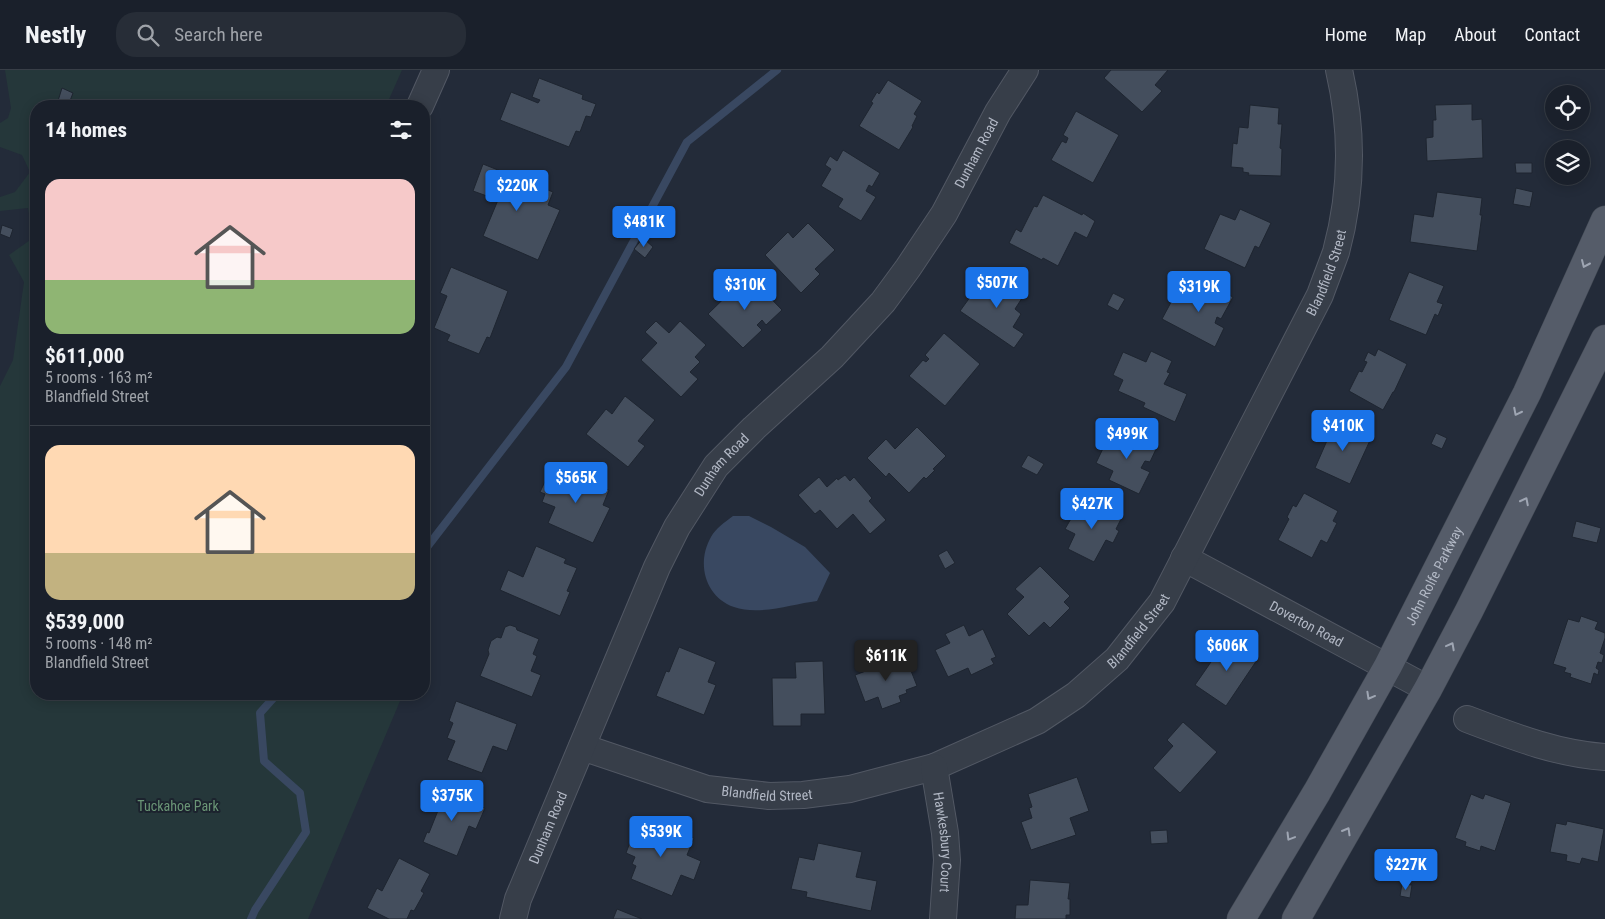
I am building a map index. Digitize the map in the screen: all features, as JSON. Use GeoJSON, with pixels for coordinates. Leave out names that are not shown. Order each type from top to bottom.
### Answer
{"type":"FeatureCollection","features":[{"type":"Feature","properties":{"kind":"main road","name":"John Rolfe Parkway"},"geometry":{"type":"LineString","coordinates":[[1241,919],[1317,792],[1388,666],[1527,394],[1605,220]]}},
{"type":"Feature","properties":{"kind":"main road"},"geometry":{"type":"LineString","coordinates":[[1296,919],[1428,689],[1508,536],[1605,339]]}},
{"type":"Feature","properties":{"kind":"street"},"geometry":{"type":"LineString","coordinates":[[423,100],[436,70]]}},
{"type":"Feature","properties":{"kind":"street","name":"Dunham Road"},"geometry":{"type":"LineString","coordinates":[[513,919],[518,899],[676,527],[716,466],[754,428],[832,357],[883,302],[944,214],[998,112],[1025,70]]}},
{"type":"Feature","properties":{"kind":"street","name":"Blandfield Street"},"geometry":{"type":"LineString","coordinates":[[582,747],[707,789],[769,796],[803,795],[850,789],[934,767],[1038,721],[1076,695],[1117,659],[1162,602],[1320,295],[1335,253],[1344,219],[1347,195],[1349,140],[1346,98],[1339,70]]}},
{"type":"Feature","properties":{"kind":"street","name":"Doverton Road"},"geometry":{"type":"LineString","coordinates":[[1184,558],[1428,689]]}},
{"type":"Feature","properties":{"kind":"street"},"geometry":{"type":"LineString","coordinates":[[1467,719],[1534,744],[1585,756],[1605,757]]}},
{"type":"Feature","properties":{"kind":"street","name":"Hawkesbury Court"},"geometry":{"type":"LineString","coordinates":[[934,767],[945,833],[947,860],[943,919]]}},
{"type":"Feature","properties":{"kind":"green space","name":"Tuckahoe Park"},"geometry":{"type":"Polygon","coordinates":[[[5,70],[402,70],[389,100],[30,100],[30,172],[22,155],[0,147],[0,123],[8,118],[11,108],[5,70]]]}},
{"type":"Feature","properties":{"kind":"green space","name":"Tuckahoe Park"},"geometry":{"type":"Polygon","coordinates":[[[30,172],[30,220],[28,208],[0,211],[0,197],[15,192],[30,172]]]}},
{"type":"Feature","properties":{"kind":"green space","name":"Tuckahoe Park"},"geometry":{"type":"Polygon","coordinates":[[[30,240],[30,700],[400,700],[308,919],[0,919],[0,386],[13,360],[24,282],[9,255],[30,240]]]}},
{"type":"Feature","properties":{"kind":"water"},"geometry":{"type":"Polygon","coordinates":[[[733,516],[749,516],[805,547],[830,573],[817,601],[765,610],[754,610],[734,607],[716,596],[706,578],[704,558],[706,547],[713,534],[733,516]]]}},
{"type":"Feature","properties":{"kind":"building"},"geometry":{"type":"Polygon","coordinates":[[[1111,70],[1168,70],[1155,85],[1162,91],[1142,112],[1104,78],[1111,70]]]}},
{"type":"Feature","properties":{"kind":"building"},"geometry":{"type":"Polygon","coordinates":[[[539,78],[583,95],[582,99],[596,104],[591,117],[586,116],[580,132],[576,131],[569,147],[500,120],[511,92],[538,103],[540,100],[532,97],[539,78]]]}},
{"type":"Feature","properties":{"kind":"building"},"geometry":{"type":"Polygon","coordinates":[[[888,80],[922,101],[914,114],[917,116],[913,127],[899,150],[859,126],[873,103],[871,102],[877,92],[879,94],[888,80]]]}},
{"type":"Feature","properties":{"kind":"building"},"geometry":{"type":"Polygon","coordinates":[[[62,88],[73,93],[70,100],[58,100],[62,88]]]}},
{"type":"Feature","properties":{"kind":"building"},"geometry":{"type":"Polygon","coordinates":[[[1472,104],[1472,120],[1482,119],[1483,158],[1427,161],[1426,138],[1433,137],[1433,120],[1436,120],[1435,105],[1472,104]]]}},
{"type":"Feature","properties":{"kind":"building"},"geometry":{"type":"Polygon","coordinates":[[[1250,105],[1279,108],[1278,124],[1282,124],[1280,148],[1282,149],[1281,176],[1248,175],[1249,173],[1243,172],[1243,168],[1231,167],[1233,143],[1237,144],[1239,127],[1248,128],[1250,105]]]}},
{"type":"Feature","properties":{"kind":"building"},"geometry":{"type":"Polygon","coordinates":[[[1076,111],[1119,135],[1093,183],[1051,160],[1062,141],[1066,143],[1068,138],[1063,135],[1076,111]]]}},
{"type":"Feature","properties":{"kind":"building"},"geometry":{"type":"Polygon","coordinates":[[[843,150],[880,173],[872,187],[869,185],[866,191],[876,197],[861,221],[838,207],[843,199],[821,186],[831,169],[825,165],[830,156],[837,161],[843,150]]]}},
{"type":"Feature","properties":{"kind":"building"},"geometry":{"type":"Polygon","coordinates":[[[1515,163],[1532,163],[1532,173],[1516,173],[1515,163]]]}},
{"type":"Feature","properties":{"kind":"building"},"geometry":{"type":"Polygon","coordinates":[[[483,164],[553,192],[548,205],[560,210],[538,260],[483,236],[498,200],[473,191],[483,164]]]}},
{"type":"Feature","properties":{"kind":"building"},"geometry":{"type":"Polygon","coordinates":[[[1516,188],[1533,192],[1530,207],[1513,204],[1516,188]]]}},
{"type":"Feature","properties":{"kind":"building"},"geometry":{"type":"Polygon","coordinates":[[[1437,192],[1482,198],[1480,215],[1482,215],[1477,251],[1410,242],[1414,214],[1433,217],[1437,192]]]}},
{"type":"Feature","properties":{"kind":"building"},"geometry":{"type":"Polygon","coordinates":[[[1043,195],[1082,215],[1083,213],[1095,221],[1087,238],[1075,232],[1058,266],[1009,243],[1016,229],[1021,232],[1034,206],[1037,207],[1043,195]]]}},
{"type":"Feature","properties":{"kind":"building"},"geometry":{"type":"Polygon","coordinates":[[[1240,209],[1271,223],[1259,248],[1255,246],[1245,268],[1204,249],[1220,214],[1235,220],[1240,209]]]}},
{"type":"Feature","properties":{"kind":"building"},"geometry":{"type":"Polygon","coordinates":[[[808,223],[835,250],[815,269],[820,274],[801,293],[765,255],[788,232],[793,238],[808,223]]]}},
{"type":"Feature","properties":{"kind":"building"},"geometry":{"type":"Polygon","coordinates":[[[2,225],[13,229],[10,238],[0,234],[2,225]]]}},
{"type":"Feature","properties":{"kind":"building"},"geometry":{"type":"Polygon","coordinates":[[[643,238],[653,247],[645,258],[634,249],[643,238]]]}},
{"type":"Feature","properties":{"kind":"building"},"geometry":{"type":"Polygon","coordinates":[[[451,267],[508,291],[490,338],[487,337],[479,354],[447,341],[450,335],[434,328],[447,296],[440,293],[451,267]]]}},
{"type":"Feature","properties":{"kind":"building"},"geometry":{"type":"Polygon","coordinates":[[[1409,272],[1444,286],[1437,302],[1443,304],[1438,316],[1435,314],[1426,335],[1389,320],[1409,272]]]}},
{"type":"Feature","properties":{"kind":"building"},"geometry":{"type":"Polygon","coordinates":[[[998,273],[1026,292],[1015,309],[1021,314],[1013,327],[1024,334],[1014,348],[960,311],[976,289],[978,290],[983,283],[989,287],[998,273]]]}},
{"type":"Feature","properties":{"kind":"building"},"geometry":{"type":"Polygon","coordinates":[[[748,275],[782,310],[766,325],[762,320],[757,325],[762,330],[743,348],[708,314],[748,275]]]}},
{"type":"Feature","properties":{"kind":"building"},"geometry":{"type":"Polygon","coordinates":[[[1207,284],[1233,297],[1221,319],[1217,317],[1215,323],[1224,328],[1215,347],[1162,319],[1176,293],[1184,297],[1190,285],[1203,292],[1207,284]]]}},
{"type":"Feature","properties":{"kind":"building"},"geometry":{"type":"Polygon","coordinates":[[[1113,293],[1125,299],[1118,311],[1107,305],[1113,293]]]}},
{"type":"Feature","properties":{"kind":"building"},"geometry":{"type":"Polygon","coordinates":[[[656,321],[669,333],[680,321],[706,345],[695,357],[700,362],[690,372],[698,379],[681,397],[641,360],[657,343],[645,332],[656,321]]]}},
{"type":"Feature","properties":{"kind":"building"},"geometry":{"type":"Polygon","coordinates":[[[944,333],[980,364],[945,406],[909,376],[923,360],[926,362],[929,359],[925,355],[944,333]]]}},
{"type":"Feature","properties":{"kind":"building"},"geometry":{"type":"Polygon","coordinates":[[[1378,349],[1407,364],[1383,410],[1349,391],[1359,371],[1362,372],[1367,362],[1364,361],[1368,352],[1375,356],[1378,349]]]}},
{"type":"Feature","properties":{"kind":"building"},"geometry":{"type":"Polygon","coordinates":[[[1151,351],[1172,361],[1167,372],[1170,373],[1164,384],[1187,394],[1175,422],[1143,407],[1145,403],[1118,391],[1123,380],[1113,375],[1123,352],[1146,362],[1151,351]]]}},
{"type":"Feature","properties":{"kind":"building"},"geometry":{"type":"Polygon","coordinates":[[[625,396],[655,420],[638,441],[645,446],[628,467],[586,434],[606,409],[612,414],[625,396]]]}},
{"type":"Feature","properties":{"kind":"building"},"geometry":{"type":"Polygon","coordinates":[[[1336,420],[1372,436],[1350,484],[1315,468],[1336,420]]]}},
{"type":"Feature","properties":{"kind":"building"},"geometry":{"type":"Polygon","coordinates":[[[917,427],[946,456],[926,479],[924,477],[909,493],[889,473],[886,477],[867,458],[886,439],[895,449],[917,427]]]}},
{"type":"Feature","properties":{"kind":"building"},"geometry":{"type":"Polygon","coordinates":[[[1117,428],[1157,447],[1150,462],[1145,461],[1141,468],[1150,472],[1139,494],[1109,480],[1113,471],[1096,463],[1109,436],[1112,437],[1117,428]]]}},
{"type":"Feature","properties":{"kind":"building"},"geometry":{"type":"Polygon","coordinates":[[[1436,433],[1447,438],[1442,449],[1431,444],[1436,433]]]}},
{"type":"Feature","properties":{"kind":"building"},"geometry":{"type":"Polygon","coordinates":[[[1028,455],[1044,464],[1037,475],[1021,467],[1028,455]]]}},
{"type":"Feature","properties":{"kind":"building"},"geometry":{"type":"Polygon","coordinates":[[[558,467],[609,490],[603,505],[610,508],[593,543],[548,523],[555,507],[542,502],[545,494],[540,492],[549,473],[554,475],[558,467]]]}},
{"type":"Feature","properties":{"kind":"building"},"geometry":{"type":"Polygon","coordinates":[[[845,475],[850,481],[854,477],[872,498],[869,501],[886,520],[870,534],[853,514],[837,529],[820,510],[815,514],[798,495],[819,477],[827,487],[837,478],[838,480],[845,475]]]}},
{"type":"Feature","properties":{"kind":"building"},"geometry":{"type":"Polygon","coordinates":[[[1304,493],[1338,511],[1333,521],[1337,523],[1327,543],[1321,540],[1312,558],[1278,540],[1289,519],[1287,517],[1293,505],[1296,507],[1304,493]]]}},
{"type":"Feature","properties":{"kind":"building"},"geometry":{"type":"Polygon","coordinates":[[[1084,499],[1122,517],[1116,529],[1119,531],[1113,543],[1106,540],[1094,562],[1068,549],[1075,534],[1065,529],[1084,499]]]}},
{"type":"Feature","properties":{"kind":"building"},"geometry":{"type":"Polygon","coordinates":[[[1576,521],[1601,528],[1597,543],[1572,537],[1576,521]]]}},
{"type":"Feature","properties":{"kind":"building"},"geometry":{"type":"Polygon","coordinates":[[[536,546],[566,559],[564,563],[577,568],[567,591],[570,592],[560,616],[500,590],[508,570],[523,577],[536,546]]]}},
{"type":"Feature","properties":{"kind":"building"},"geometry":{"type":"Polygon","coordinates":[[[947,550],[955,563],[945,569],[938,555],[947,550]]]}},
{"type":"Feature","properties":{"kind":"building"},"geometry":{"type":"Polygon","coordinates":[[[1040,566],[1070,596],[1064,602],[1070,608],[1050,628],[1044,622],[1029,636],[1007,614],[1024,597],[1015,589],[1040,566]]]}},
{"type":"Feature","properties":{"kind":"building"},"geometry":{"type":"Polygon","coordinates":[[[1581,616],[1598,622],[1595,629],[1605,633],[1600,653],[1604,655],[1602,663],[1598,662],[1596,668],[1599,670],[1598,675],[1594,673],[1591,684],[1570,677],[1571,674],[1564,672],[1566,668],[1553,664],[1568,619],[1579,622],[1581,616]]]}},
{"type":"Feature","properties":{"kind":"building"},"geometry":{"type":"Polygon","coordinates":[[[510,625],[539,639],[533,654],[537,656],[531,671],[541,675],[532,697],[480,676],[489,654],[488,650],[491,641],[497,637],[501,638],[505,627],[510,625]]]}},
{"type":"Feature","properties":{"kind":"building"},"geometry":{"type":"Polygon","coordinates":[[[964,625],[969,636],[983,629],[996,657],[991,659],[994,664],[971,675],[968,668],[948,677],[935,650],[950,643],[945,634],[964,625]]]}},
{"type":"Feature","properties":{"kind":"building"},"geometry":{"type":"Polygon","coordinates":[[[1235,640],[1259,657],[1226,706],[1195,685],[1220,649],[1226,653],[1235,640]]]}},
{"type":"Feature","properties":{"kind":"building"},"geometry":{"type":"Polygon","coordinates":[[[679,647],[716,662],[708,682],[716,685],[704,715],[656,696],[666,671],[669,672],[679,647]]]}},
{"type":"Feature","properties":{"kind":"building"},"geometry":{"type":"Polygon","coordinates":[[[885,656],[888,664],[906,658],[917,686],[906,690],[907,693],[899,696],[901,702],[882,709],[878,697],[865,702],[855,675],[874,668],[871,661],[885,656]]]}},
{"type":"Feature","properties":{"kind":"building"},"geometry":{"type":"Polygon","coordinates":[[[823,661],[825,714],[801,714],[801,726],[773,726],[772,678],[796,678],[795,662],[823,661]]]}},
{"type":"Feature","properties":{"kind":"building"},"geometry":{"type":"Polygon","coordinates":[[[456,701],[517,724],[507,751],[493,746],[482,773],[447,760],[455,741],[447,738],[453,723],[449,721],[456,701]]]}},
{"type":"Feature","properties":{"kind":"building"},"geometry":{"type":"Polygon","coordinates":[[[1183,722],[1217,752],[1180,793],[1153,768],[1173,746],[1167,740],[1183,722]]]}},
{"type":"Feature","properties":{"kind":"building"},"geometry":{"type":"Polygon","coordinates":[[[1077,777],[1089,811],[1070,818],[1076,835],[1031,850],[1021,822],[1032,818],[1029,808],[1032,807],[1028,794],[1077,777]]]}},
{"type":"Feature","properties":{"kind":"building"},"geometry":{"type":"Polygon","coordinates":[[[440,789],[485,808],[476,829],[469,826],[457,856],[423,842],[427,832],[429,833],[439,808],[433,805],[440,789]]]}},
{"type":"Feature","properties":{"kind":"building"},"geometry":{"type":"Polygon","coordinates":[[[1471,794],[1483,799],[1485,794],[1511,803],[1495,851],[1481,846],[1480,851],[1465,846],[1466,842],[1455,838],[1471,794]]]}},
{"type":"Feature","properties":{"kind":"building"},"geometry":{"type":"Polygon","coordinates":[[[638,821],[667,832],[669,829],[694,838],[687,855],[701,861],[694,880],[681,875],[672,896],[631,879],[636,866],[632,864],[635,857],[626,853],[638,821]]]}},
{"type":"Feature","properties":{"kind":"building"},"geometry":{"type":"Polygon","coordinates":[[[1567,821],[1604,829],[1598,862],[1582,858],[1580,864],[1566,861],[1567,855],[1550,852],[1556,823],[1566,825],[1567,821]]]}},
{"type":"Feature","properties":{"kind":"building"},"geometry":{"type":"Polygon","coordinates":[[[1167,830],[1168,843],[1151,844],[1150,831],[1167,830]]]}},
{"type":"Feature","properties":{"kind":"building"},"geometry":{"type":"Polygon","coordinates":[[[818,843],[862,852],[856,877],[877,881],[871,911],[806,897],[807,892],[791,889],[799,857],[814,860],[818,843]]]}},
{"type":"Feature","properties":{"kind":"building"},"geometry":{"type":"Polygon","coordinates":[[[399,858],[430,874],[421,891],[424,893],[414,911],[411,910],[407,919],[389,919],[367,908],[377,888],[382,891],[399,858]]]}},
{"type":"Feature","properties":{"kind":"building"},"geometry":{"type":"Polygon","coordinates":[[[1030,880],[1070,883],[1068,899],[1070,899],[1070,915],[1066,915],[1066,919],[1015,919],[1016,905],[1028,905],[1030,880]]]}},
{"type":"Feature","properties":{"kind":"building"},"geometry":{"type":"Polygon","coordinates":[[[1402,884],[1412,885],[1410,898],[1400,896],[1402,884]]]}},
{"type":"Feature","properties":{"kind":"building"},"geometry":{"type":"Polygon","coordinates":[[[617,909],[642,919],[613,919],[617,909]]]}},
{"type":"Feature","properties":{"kind":"waterway"},"geometry":{"type":"LineString","coordinates":[[430,543],[566,367],[687,142],[777,70]]}},
{"type":"Feature","properties":{"kind":"waterway"},"geometry":{"type":"LineString","coordinates":[[251,919],[306,832],[300,793],[264,761],[260,713],[272,700]]}}]}
